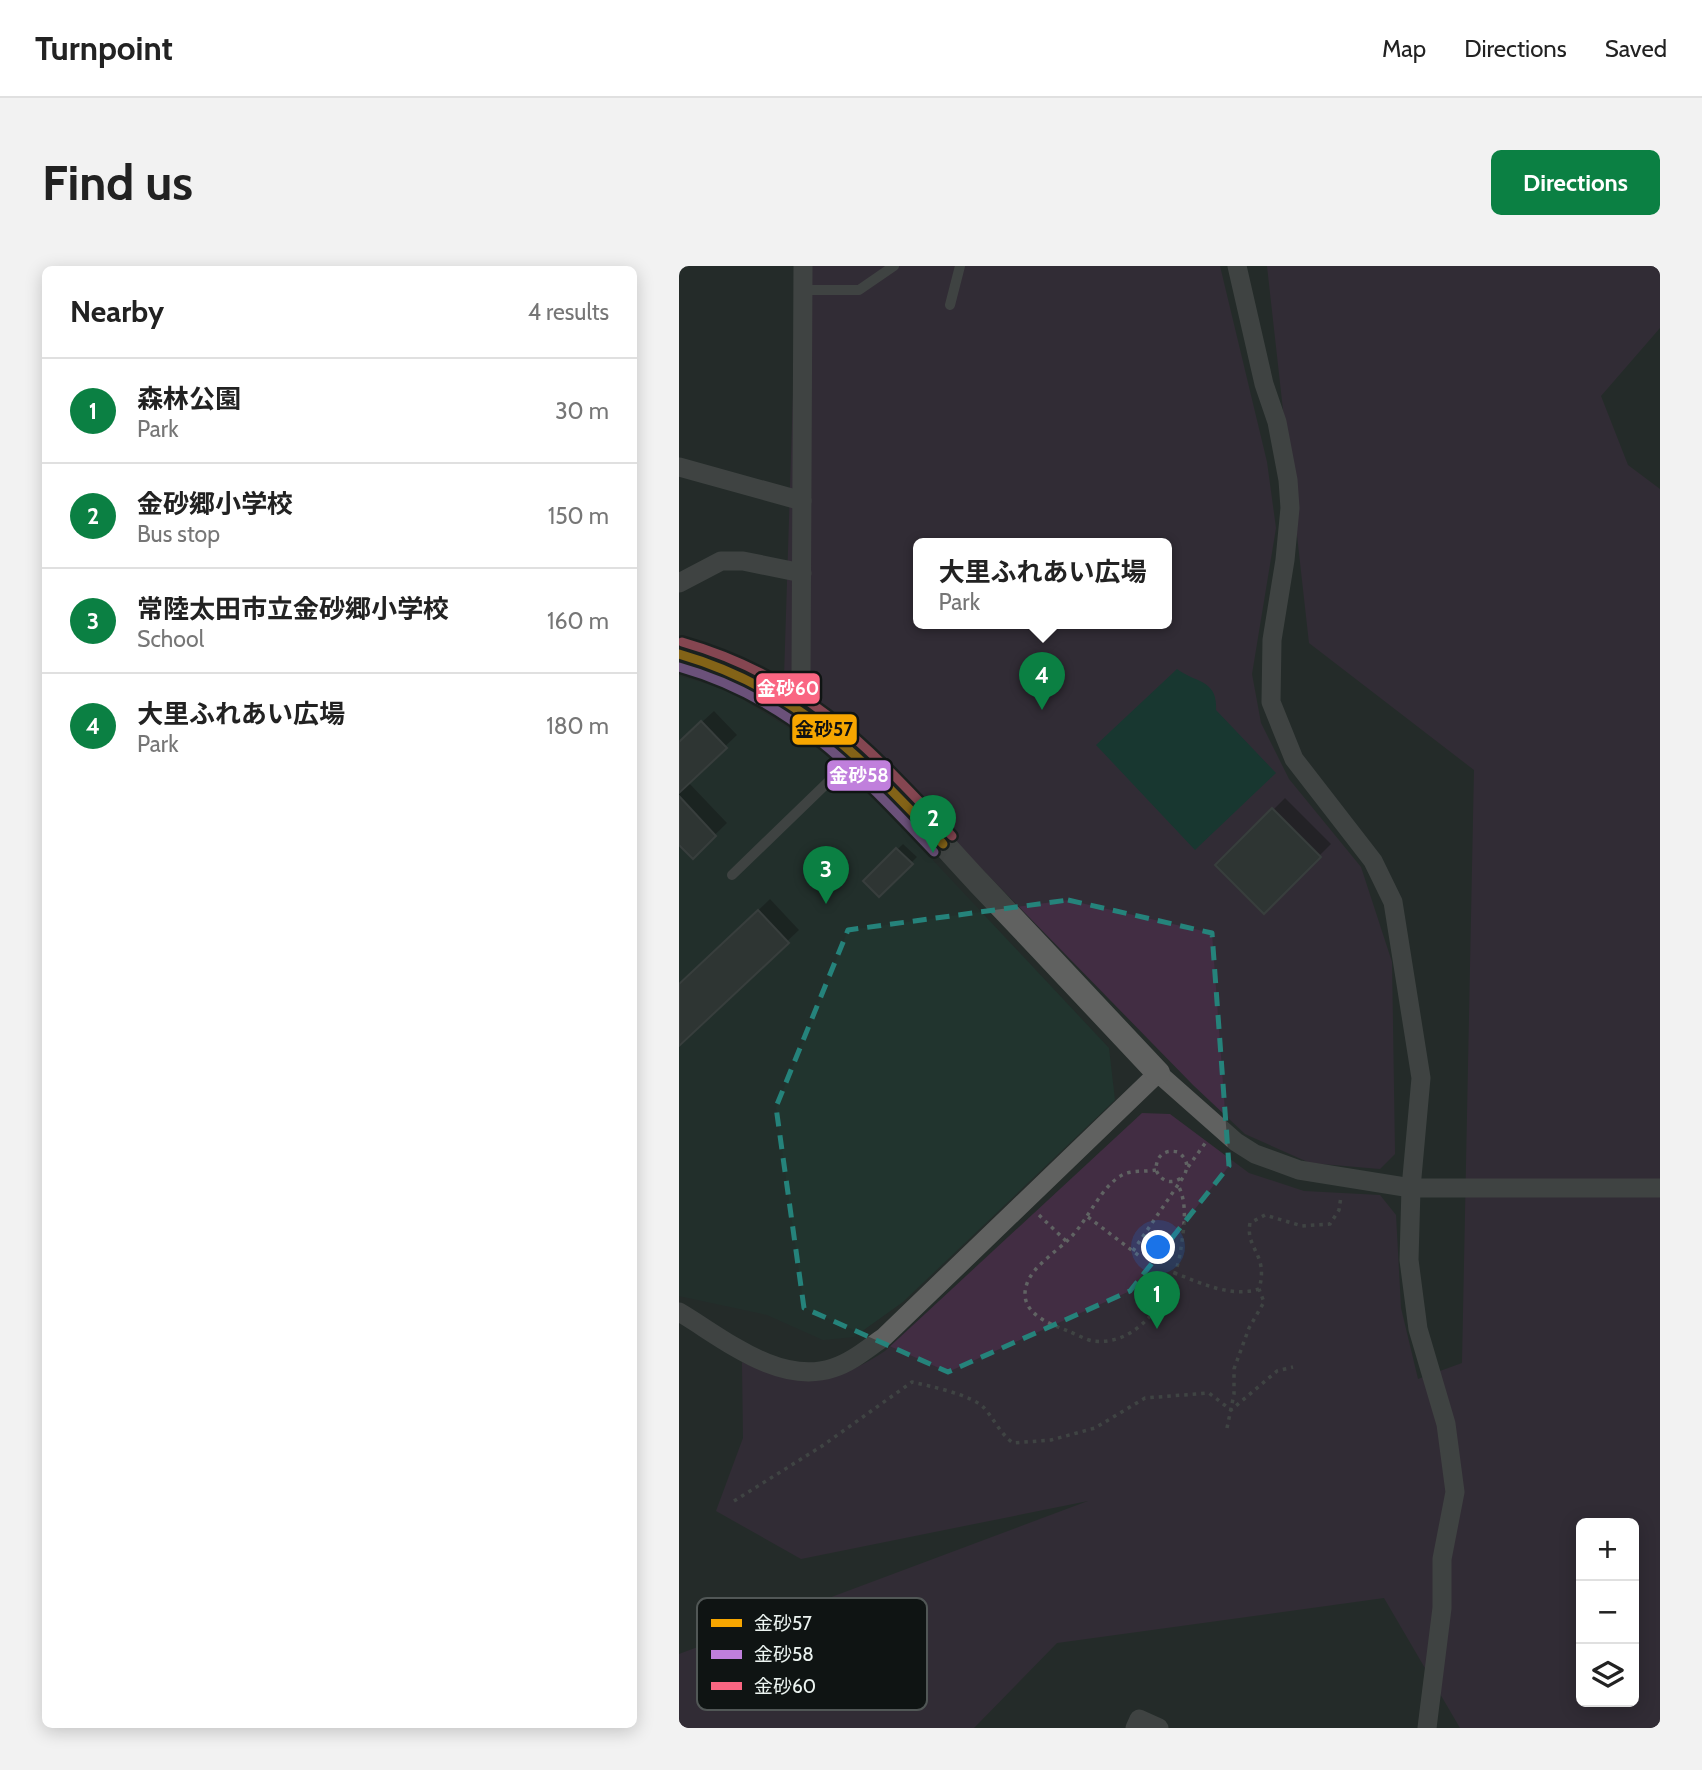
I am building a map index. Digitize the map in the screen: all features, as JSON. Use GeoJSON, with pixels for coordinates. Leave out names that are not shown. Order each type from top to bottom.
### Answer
{"type":"FeatureCollection","features":[{"type":"Feature","properties":{"kind":"street"},"geometry":{"type":"LineString","coordinates":[[798,705],[801,679],[803,266]]}},
{"type":"Feature","properties":{"kind":"street"},"geometry":{"type":"LineString","coordinates":[[1237,266],[1264,384],[1277,422],[1288,480],[1290,508],[1287,547],[1272,640],[1271,702],[1294,759],[1373,861],[1393,902],[1421,1078],[1411,1188],[1409,1260],[1418,1329],[1446,1424],[1455,1492],[1442,1559],[1442,1608],[1427,1728]]}},
{"type":"Feature","properties":{"kind":"street"},"geometry":{"type":"LineString","coordinates":[[679,467],[802,501]]}},
{"type":"Feature","properties":{"kind":"street"},"geometry":{"type":"LineString","coordinates":[[679,583],[721,561],[743,561],[801,573]]}},
{"type":"Feature","properties":{"kind":"street"},"geometry":{"type":"LineString","coordinates":[[679,654],[731,670],[798,705],[856,754],[1158,1073],[1217,1127],[1255,1154],[1276,1163],[1343,1178],[1411,1188],[1660,1188]]}},
{"type":"Feature","properties":{"kind":"street"},"geometry":{"type":"LineString","coordinates":[[679,1312],[747,1353],[776,1366],[805,1371],[832,1369],[851,1360],[884,1337],[1158,1073]]}},
{"type":"Feature","properties":{"kind":"street"},"geometry":{"type":"LineString","coordinates":[[1135,1728],[1139,1719],[1159,1728]]}},
{"type":"Feature","properties":{"kind":"lane"},"geometry":{"type":"LineString","coordinates":[[802,290],[859,290],[894,266]]}},
{"type":"Feature","properties":{"kind":"lane"},"geometry":{"type":"LineString","coordinates":[[950,305],[960,266]]}},
{"type":"Feature","properties":{"kind":"lane"},"geometry":{"type":"LineString","coordinates":[[732,875],[856,754]]}},
{"type":"Feature","properties":{"kind":"path"},"geometry":{"type":"LineString","coordinates":[[1133,1251],[1217,1127]]}},
{"type":"Feature","properties":{"kind":"path"},"geometry":{"type":"LineString","coordinates":[[1184,1176],[1172,1182],[1159,1177],[1156,1170],[1159,1157],[1171,1150],[1184,1156],[1187,1169]]}},
{"type":"Feature","properties":{"kind":"path"},"geometry":{"type":"LineString","coordinates":[[1156,1170],[1136,1171],[1117,1179],[1067,1241],[1032,1274],[1025,1292],[1026,1301],[1036,1317],[1094,1341],[1115,1338],[1135,1329],[1152,1315],[1164,1298],[1180,1258],[1184,1224],[1183,1195],[1178,1185]]}},
{"type":"Feature","properties":{"kind":"path"},"geometry":{"type":"LineString","coordinates":[[1227,1428],[1234,1369],[1249,1328],[1264,1302],[1259,1289],[1264,1269],[1248,1233],[1250,1223],[1265,1215],[1302,1226],[1330,1224],[1339,1210],[1343,1178]]}},
{"type":"Feature","properties":{"kind":"path"},"geometry":{"type":"LineString","coordinates":[[1025,1201],[1067,1241]]}},
{"type":"Feature","properties":{"kind":"path"},"geometry":{"type":"LineString","coordinates":[[1088,1217],[1142,1258]]}},
{"type":"Feature","properties":{"kind":"path"},"geometry":{"type":"LineString","coordinates":[[1174,1273],[1219,1289],[1244,1293],[1259,1289]]}},
{"type":"Feature","properties":{"kind":"path"},"geometry":{"type":"LineString","coordinates":[[1231,1410],[1277,1371],[1293,1367]]}},
{"type":"Feature","properties":{"kind":"path"},"geometry":{"type":"LineString","coordinates":[[734,1501],[822,1446],[912,1382],[942,1389],[984,1406],[997,1431],[1013,1443],[1051,1440],[1095,1428],[1145,1398],[1209,1393],[1231,1410]]}},
{"type":"Feature","properties":{"kind":"highlighted area"},"geometry":{"type":"Polygon","coordinates":[[[1068,900],[1212,933],[1229,1166],[1130,1291],[948,1372],[804,1308],[776,1107],[848,930],[1068,900]]]}},
{"type":"Feature","properties":{"kind":"shaded area"},"geometry":{"type":"Polygon","coordinates":[[[797,266],[1220,266],[1267,462],[1276,528],[1252,674],[1261,723],[1289,779],[1361,867],[1392,962],[1395,1154],[1380,1169],[1310,1163],[1245,1134],[1193,1085],[813,696],[784,678],[797,266]]]}},
{"type":"Feature","properties":{"kind":"shaded area"},"geometry":{"type":"Polygon","coordinates":[[[1267,266],[1660,266],[1660,328],[1601,396],[1628,465],[1660,489],[1660,1728],[1460,1728],[1384,1598],[1057,1643],[974,1728],[679,1728],[679,1654],[697,1647],[697,1710],[927,1710],[927,1598],[829,1598],[1088,1501],[801,1559],[716,1511],[743,1438],[742,1362],[781,1376],[799,1379],[832,1376],[866,1363],[885,1351],[1142,1113],[1170,1114],[1249,1173],[1304,1191],[1380,1195],[1396,1215],[1401,1308],[1418,1379],[1462,1363],[1474,770],[1309,643],[1267,266]]]}},
{"type":"Feature","properties":{"kind":"shaded area"},"geometry":{"type":"Polygon","coordinates":[[[1177,669],[1209,687],[1216,700],[1216,710],[1276,773],[1195,850],[1096,745],[1177,669]]]}},
{"type":"Feature","properties":{"kind":"shaded area"},"geometry":{"type":"Polygon","coordinates":[[[679,676],[726,689],[838,759],[1109,1048],[1115,1100],[903,1302],[854,1337],[823,1340],[767,1315],[679,1296],[679,676]]]}},
{"type":"Feature","properties":{"kind":"building"},"geometry":{"type":"Polygon","coordinates":[[[701,721],[727,748],[679,793],[679,742],[701,721]]]}},
{"type":"Feature","properties":{"kind":"building"},"geometry":{"type":"Polygon","coordinates":[[[679,796],[716,836],[693,859],[679,845],[679,796]]]}},
{"type":"Feature","properties":{"kind":"building"},"geometry":{"type":"Polygon","coordinates":[[[1272,808],[1321,857],[1264,914],[1215,865],[1272,808]]]}},
{"type":"Feature","properties":{"kind":"building"},"geometry":{"type":"Polygon","coordinates":[[[896,848],[913,864],[879,897],[863,881],[896,848]]]}},
{"type":"Feature","properties":{"kind":"building"},"geometry":{"type":"Polygon","coordinates":[[[758,910],[789,943],[679,1046],[679,984],[758,910]]]}},
{"type":"Feature","properties":{"kind":"transit line","name":"金砂60"},"geometry":{"type":"LineString","coordinates":[[682,642],[764,674],[799,695],[862,744],[952,836]]}},
{"type":"Feature","properties":{"kind":"transit line","name":"金砂57"},"geometry":{"type":"LineString","coordinates":[[679,654],[721,668],[793,706],[855,755],[943,844]]}},
{"type":"Feature","properties":{"kind":"transit line","name":"金砂58"},"geometry":{"type":"LineString","coordinates":[[679,667],[719,681],[788,718],[849,766],[934,852]]}},
{"type":"Feature","properties":{"kind":"place","name":"大里ふれあい広場"},"geometry":{"type":"Point","coordinates":[1042,710]}},
{"type":"Feature","properties":{"kind":"place","name":"金砂郷小学校"},"geometry":{"type":"Point","coordinates":[933,853]}},
{"type":"Feature","properties":{"kind":"place","name":"常陸太田市立金砂郷小学校"},"geometry":{"type":"Point","coordinates":[826,904]}},
{"type":"Feature","properties":{"kind":"place","name":"森林公園"},"geometry":{"type":"Point","coordinates":[1157,1329]}}]}
